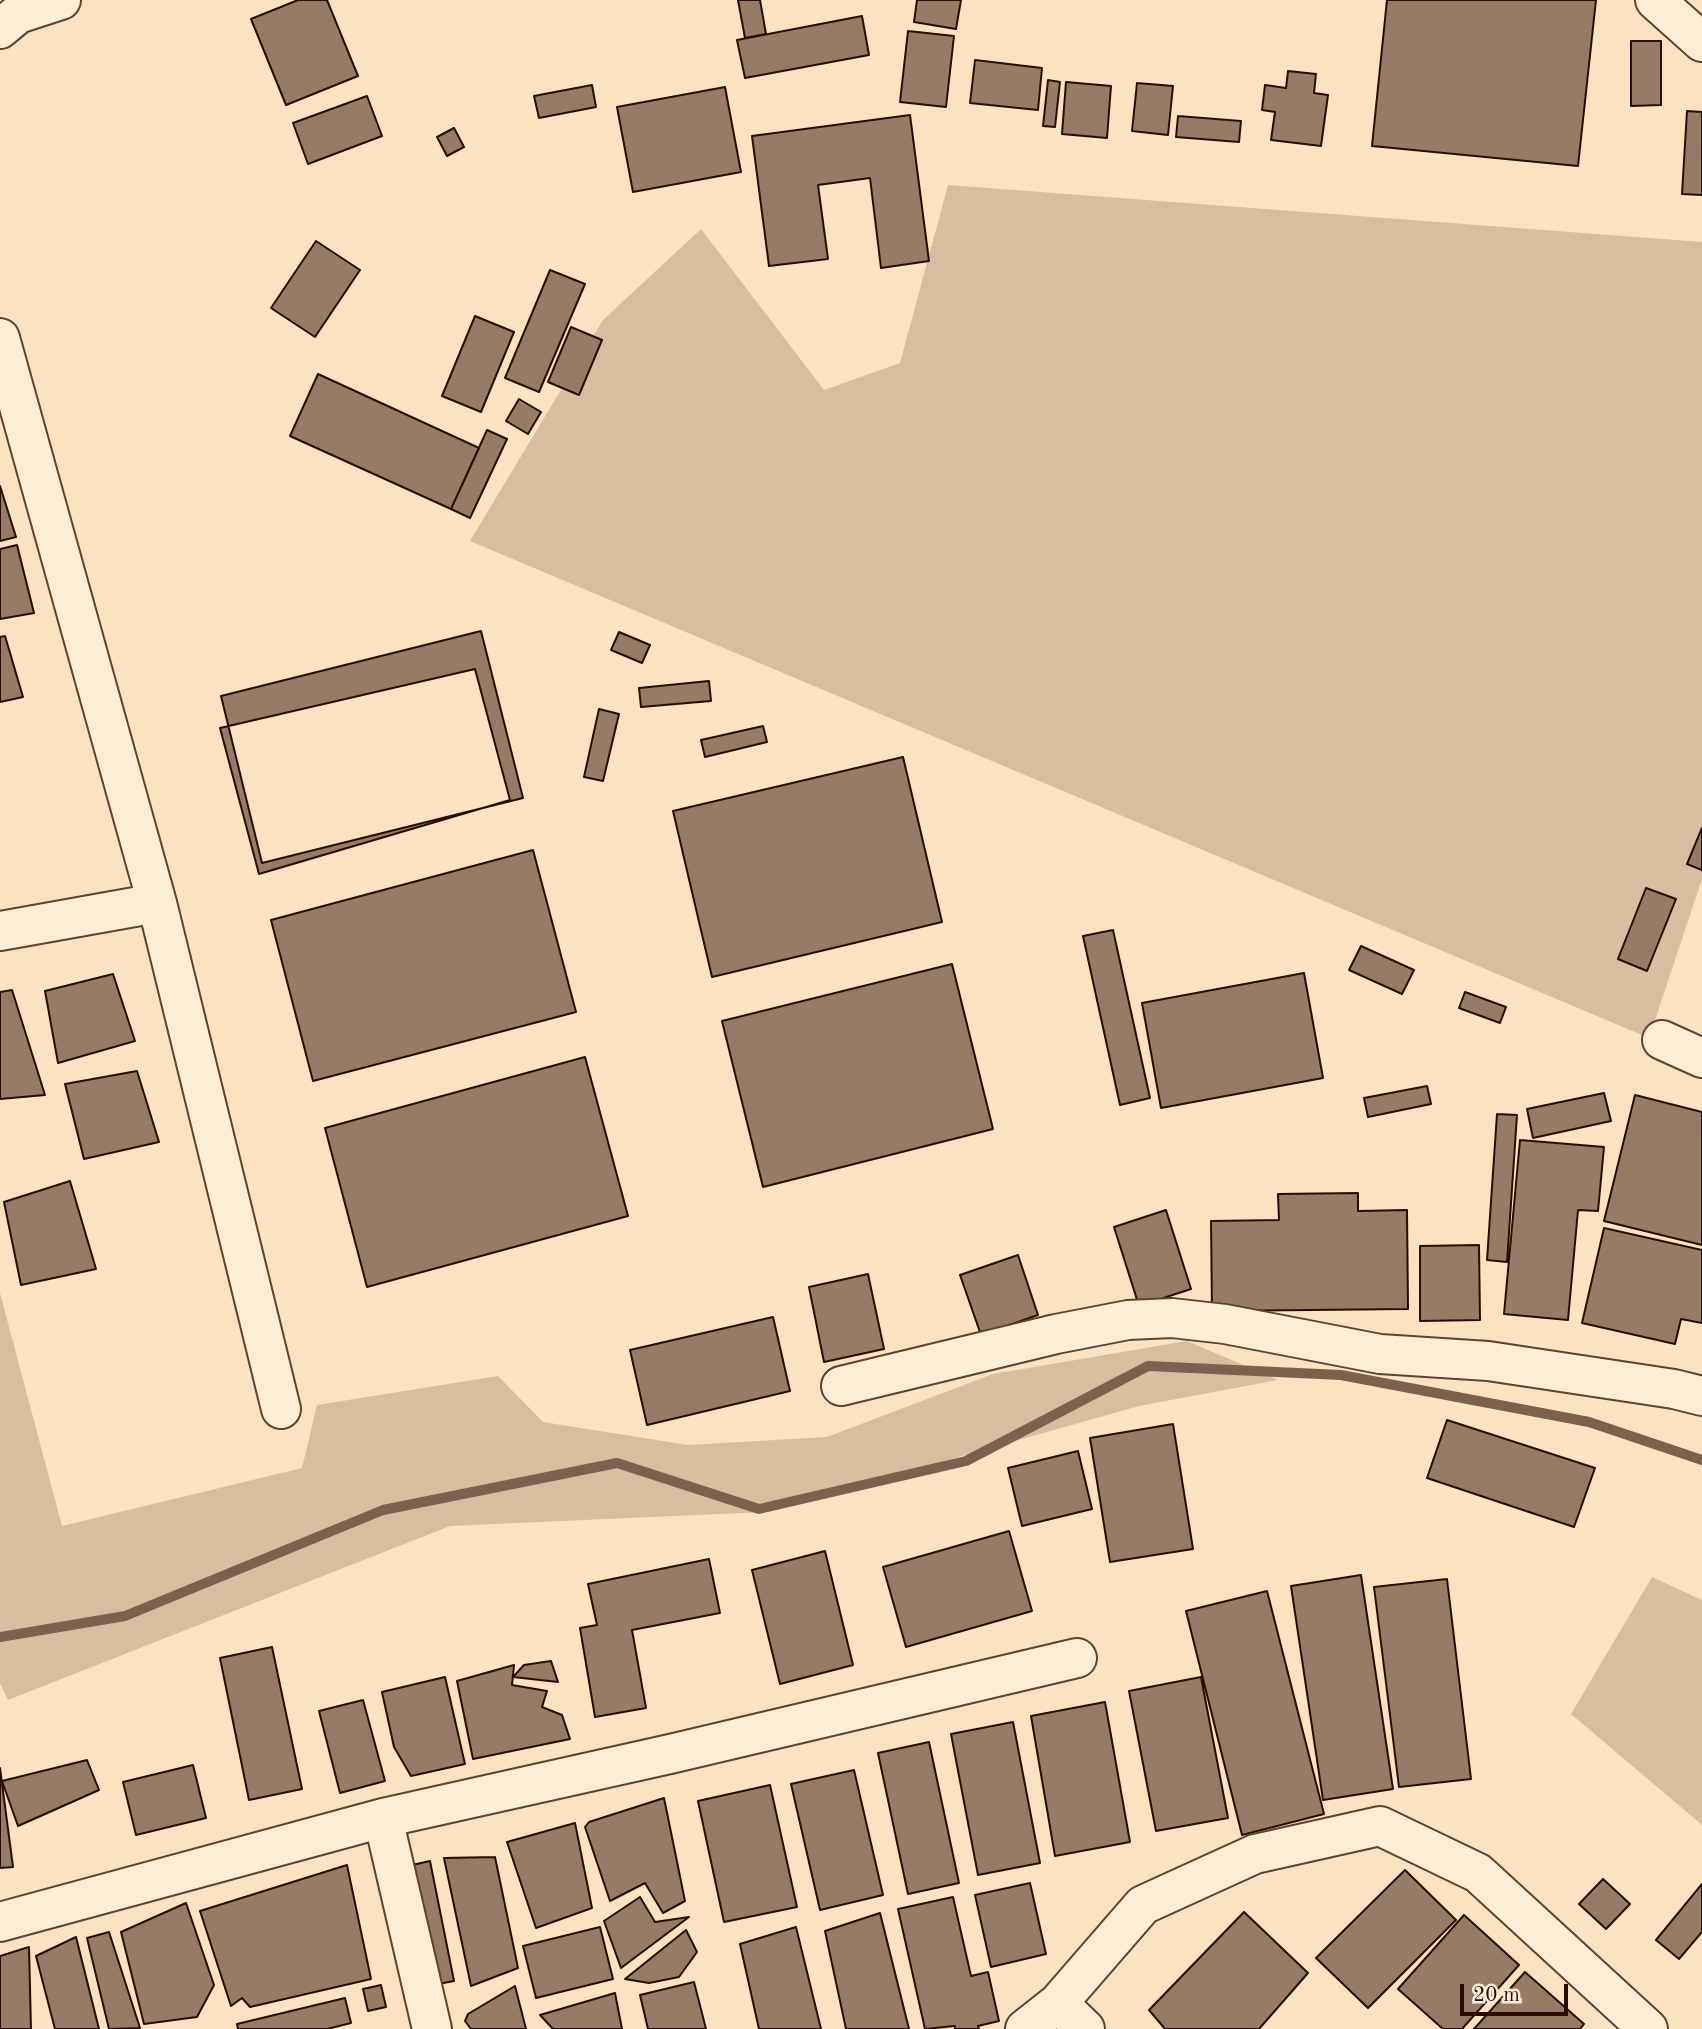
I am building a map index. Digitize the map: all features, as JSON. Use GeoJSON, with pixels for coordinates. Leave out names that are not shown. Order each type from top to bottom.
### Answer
{"type":"FeatureCollection","features":[{"type":"Feature","properties":{"kind":"street"},"geometry":{"type":"LineString","coordinates":[[0,29],[18,14],[61,0]]}},
{"type":"Feature","properties":{"kind":"street"},"geometry":{"type":"LineString","coordinates":[[1655,0],[1702,42]]}},
{"type":"Feature","properties":{"kind":"street"},"geometry":{"type":"LineString","coordinates":[[0,338],[157,903],[281,1409]]}},
{"type":"Feature","properties":{"kind":"street"},"geometry":{"type":"LineString","coordinates":[[0,931],[157,903]]}},
{"type":"Feature","properties":{"kind":"street"},"geometry":{"type":"LineString","coordinates":[[1662,1040],[1702,1058]]}},
{"type":"Feature","properties":{"kind":"street"},"geometry":{"type":"LineString","coordinates":[[841,1385],[1056,1334],[1128,1320],[1172,1318],[1225,1324],[1380,1354],[1488,1361],[1674,1389],[1702,1396]]}},
{"type":"Feature","properties":{"kind":"street"},"geometry":{"type":"LineString","coordinates":[[0,1922],[383,1818],[683,1751],[1077,1658]]}},
{"type":"Feature","properties":{"kind":"street"},"geometry":{"type":"LineString","coordinates":[[383,1818],[432,2029]]}},
{"type":"Feature","properties":{"kind":"street"},"geometry":{"type":"LineString","coordinates":[[1025,2029],[1058,2003],[1143,1905],[1255,1854],[1380,1826],[1478,1873],[1648,2029]]}},
{"type":"Feature","properties":{"kind":"street"},"geometry":{"type":"LineString","coordinates":[[1058,2003],[1085,2029]]}},
{"type":"Feature","properties":{"kind":"shaded area"},"geometry":{"type":"Polygon","coordinates":[[[948,185],[1702,242],[1702,879],[1649,1038],[470,541],[603,320],[701,229],[824,390],[900,363],[948,185]]]}},
{"type":"Feature","properties":{"kind":"shaded area"},"geometry":{"type":"Polygon","coordinates":[[[0,1293],[62,1526],[302,1468],[317,1405],[498,1376],[543,1422],[688,1445],[827,1437],[993,1374],[1187,1341],[1278,1380],[1139,1406],[764,1512],[450,1526],[8,1700],[0,1683],[0,1293]]]}},
{"type":"Feature","properties":{"kind":"shaded area"},"geometry":{"type":"Polygon","coordinates":[[[1652,1577],[1702,1600],[1702,1825],[1571,1714],[1652,1577]]]}},
{"type":"Feature","properties":{"kind":"building"},"geometry":{"type":"Polygon","coordinates":[[[298,0],[327,0],[358,76],[286,105],[251,19],[298,0]]]}},
{"type":"Feature","properties":{"kind":"building"},"geometry":{"type":"Polygon","coordinates":[[[738,0],[760,0],[766,34],[745,38],[738,0]]]}},
{"type":"Feature","properties":{"kind":"building"},"geometry":{"type":"Polygon","coordinates":[[[917,0],[961,0],[956,29],[914,22],[917,0]]]}},
{"type":"Feature","properties":{"kind":"building"},"geometry":{"type":"Polygon","coordinates":[[[1387,0],[1596,0],[1578,166],[1372,146],[1387,0]]]}},
{"type":"Feature","properties":{"kind":"building"},"geometry":{"type":"Polygon","coordinates":[[[862,16],[869,55],[745,78],[737,40],[862,16]]]}},
{"type":"Feature","properties":{"kind":"building"},"geometry":{"type":"Polygon","coordinates":[[[908,31],[954,36],[946,107],[900,102],[908,31]]]}},
{"type":"Feature","properties":{"kind":"building"},"geometry":{"type":"Polygon","coordinates":[[[1631,41],[1661,41],[1661,105],[1631,106],[1631,41]]]}},
{"type":"Feature","properties":{"kind":"building"},"geometry":{"type":"Polygon","coordinates":[[[975,60],[1042,68],[1038,110],[970,103],[975,60]]]}},
{"type":"Feature","properties":{"kind":"building"},"geometry":{"type":"Polygon","coordinates":[[[1288,71],[1316,74],[1314,93],[1328,95],[1321,146],[1271,140],[1275,112],[1262,110],[1265,85],[1286,88],[1288,71]]]}},
{"type":"Feature","properties":{"kind":"building"},"geometry":{"type":"Polygon","coordinates":[[[1048,80],[1060,82],[1055,127],[1043,126],[1048,80]]]}},
{"type":"Feature","properties":{"kind":"building"},"geometry":{"type":"Polygon","coordinates":[[[1066,82],[1111,86],[1107,138],[1062,134],[1066,82]]]}},
{"type":"Feature","properties":{"kind":"building"},"geometry":{"type":"Polygon","coordinates":[[[1137,83],[1173,86],[1168,135],[1132,131],[1137,83]]]}},
{"type":"Feature","properties":{"kind":"building"},"geometry":{"type":"Polygon","coordinates":[[[592,85],[596,107],[539,118],[534,96],[592,85]]]}},
{"type":"Feature","properties":{"kind":"building"},"geometry":{"type":"Polygon","coordinates":[[[725,87],[741,172],[633,192],[617,107],[725,87]]]}},
{"type":"Feature","properties":{"kind":"building"},"geometry":{"type":"Polygon","coordinates":[[[367,96],[382,136],[308,164],[293,123],[367,96]]]}},
{"type":"Feature","properties":{"kind":"building"},"geometry":{"type":"Polygon","coordinates":[[[1687,111],[1702,112],[1702,195],[1682,194],[1687,111]]]}},
{"type":"Feature","properties":{"kind":"building"},"geometry":{"type":"Polygon","coordinates":[[[910,115],[929,261],[881,268],[870,178],[818,185],[828,259],[769,266],[752,136],[910,115]]]}},
{"type":"Feature","properties":{"kind":"building"},"geometry":{"type":"Polygon","coordinates":[[[1178,116],[1241,121],[1239,142],[1176,137],[1178,116]]]}},
{"type":"Feature","properties":{"kind":"building"},"geometry":{"type":"Polygon","coordinates":[[[454,128],[464,147],[447,156],[437,137],[454,128]]]}},
{"type":"Feature","properties":{"kind":"building"},"geometry":{"type":"Polygon","coordinates":[[[316,241],[360,270],[315,337],[271,308],[316,241]]]}},
{"type":"Feature","properties":{"kind":"building"},"geometry":{"type":"Polygon","coordinates":[[[550,270],[585,284],[539,392],[505,378],[550,270]]]}},
{"type":"Feature","properties":{"kind":"building"},"geometry":{"type":"Polygon","coordinates":[[[475,316],[514,332],[481,412],[442,396],[475,316]]]}},
{"type":"Feature","properties":{"kind":"building"},"geometry":{"type":"Polygon","coordinates":[[[571,327],[602,340],[579,395],[548,382],[571,327]]]}},
{"type":"Feature","properties":{"kind":"building"},"geometry":{"type":"Polygon","coordinates":[[[318,374],[479,448],[451,509],[290,436],[318,374]]]}},
{"type":"Feature","properties":{"kind":"building"},"geometry":{"type":"Polygon","coordinates":[[[519,399],[541,412],[528,434],[506,421],[519,399]]]}},
{"type":"Feature","properties":{"kind":"building"},"geometry":{"type":"Polygon","coordinates":[[[487,430],[507,439],[470,518],[451,509],[487,430]]]}},
{"type":"Feature","properties":{"kind":"building"},"geometry":{"type":"Polygon","coordinates":[[[0,486],[16,537],[0,541],[0,486]]]}},
{"type":"Feature","properties":{"kind":"building"},"geometry":{"type":"Polygon","coordinates":[[[17,545],[34,613],[0,619],[0,549],[17,545]]]}},
{"type":"Feature","properties":{"kind":"building"},"geometry":{"type":"Polygon","coordinates":[[[481,631],[523,798],[262,863],[221,696],[481,631]]]}},
{"type":"Feature","properties":{"kind":"building"},"geometry":{"type":"Polygon","coordinates":[[[619,632],[650,645],[642,663],[611,650],[619,632]]]}},
{"type":"Feature","properties":{"kind":"building"},"geometry":{"type":"Polygon","coordinates":[[[5,636],[23,697],[0,702],[0,637],[5,636]]]}},
{"type":"Feature","properties":{"kind":"building"},"geometry":{"type":"Polygon","coordinates":[[[475,669],[510,800],[259,874],[220,728],[475,669]]]}},
{"type":"Feature","properties":{"kind":"building"},"geometry":{"type":"Polygon","coordinates":[[[709,681],[711,701],[641,707],[639,688],[709,681]]]}},
{"type":"Feature","properties":{"kind":"building"},"geometry":{"type":"Polygon","coordinates":[[[599,709],[619,714],[603,781],[584,777],[599,709]]]}},
{"type":"Feature","properties":{"kind":"building"},"geometry":{"type":"Polygon","coordinates":[[[763,726],[767,742],[705,757],[701,740],[763,726]]]}},
{"type":"Feature","properties":{"kind":"building"},"geometry":{"type":"Polygon","coordinates":[[[903,757],[942,922],[712,977],[673,811],[903,757]]]}},
{"type":"Feature","properties":{"kind":"building"},"geometry":{"type":"Polygon","coordinates":[[[1702,828],[1702,870],[1687,864],[1702,828]]]}},
{"type":"Feature","properties":{"kind":"building"},"geometry":{"type":"Polygon","coordinates":[[[533,850],[576,1012],[313,1081],[271,920],[533,850]]]}},
{"type":"Feature","properties":{"kind":"building"},"geometry":{"type":"Polygon","coordinates":[[[1646,888],[1676,899],[1647,971],[1618,959],[1646,888]]]}},
{"type":"Feature","properties":{"kind":"building"},"geometry":{"type":"Polygon","coordinates":[[[1113,930],[1150,1098],[1120,1105],[1083,936],[1113,930]]]}},
{"type":"Feature","properties":{"kind":"building"},"geometry":{"type":"Polygon","coordinates":[[[1361,946],[1414,970],[1402,994],[1349,970],[1361,946]]]}},
{"type":"Feature","properties":{"kind":"building"},"geometry":{"type":"Polygon","coordinates":[[[952,964],[993,1129],[763,1187],[722,1021],[952,964]]]}},
{"type":"Feature","properties":{"kind":"building"},"geometry":{"type":"Polygon","coordinates":[[[1304,973],[1323,1078],[1161,1108],[1142,1003],[1304,973]]]}},
{"type":"Feature","properties":{"kind":"building"},"geometry":{"type":"Polygon","coordinates":[[[113,974],[135,1041],[58,1063],[45,991],[113,974]]]}},
{"type":"Feature","properties":{"kind":"building"},"geometry":{"type":"Polygon","coordinates":[[[12,990],[45,1095],[0,1099],[0,992],[12,990]]]}},
{"type":"Feature","properties":{"kind":"building"},"geometry":{"type":"Polygon","coordinates":[[[1465,992],[1506,1007],[1500,1023],[1459,1008],[1465,992]]]}},
{"type":"Feature","properties":{"kind":"building"},"geometry":{"type":"Polygon","coordinates":[[[585,1057],[628,1216],[367,1287],[325,1128],[585,1057]]]}},
{"type":"Feature","properties":{"kind":"building"},"geometry":{"type":"Polygon","coordinates":[[[137,1071],[159,1142],[84,1159],[65,1084],[137,1071]]]}},
{"type":"Feature","properties":{"kind":"building"},"geometry":{"type":"Polygon","coordinates":[[[1427,1086],[1431,1104],[1368,1117],[1364,1098],[1427,1086]]]}},
{"type":"Feature","properties":{"kind":"building"},"geometry":{"type":"Polygon","coordinates":[[[1604,1093],[1611,1121],[1533,1138],[1527,1109],[1604,1093]]]}},
{"type":"Feature","properties":{"kind":"building"},"geometry":{"type":"Polygon","coordinates":[[[1635,1095],[1702,1112],[1702,1245],[1604,1221],[1635,1095]]]}},
{"type":"Feature","properties":{"kind":"building"},"geometry":{"type":"Polygon","coordinates":[[[1497,1114],[1517,1115],[1507,1262],[1487,1260],[1497,1114]]]}},
{"type":"Feature","properties":{"kind":"building"},"geometry":{"type":"Polygon","coordinates":[[[1520,1140],[1604,1147],[1598,1211],[1578,1210],[1568,1320],[1504,1314],[1520,1140]]]}},
{"type":"Feature","properties":{"kind":"building"},"geometry":{"type":"Polygon","coordinates":[[[70,1181],[96,1269],[21,1285],[4,1202],[70,1181]]]}},
{"type":"Feature","properties":{"kind":"building"},"geometry":{"type":"Polygon","coordinates":[[[1358,1193],[1358,1211],[1407,1210],[1408,1309],[1212,1311],[1211,1221],[1279,1220],[1278,1194],[1358,1193]]]}},
{"type":"Feature","properties":{"kind":"building"},"geometry":{"type":"Polygon","coordinates":[[[1166,1210],[1191,1289],[1139,1306],[1114,1227],[1166,1210]]]}},
{"type":"Feature","properties":{"kind":"building"},"geometry":{"type":"Polygon","coordinates":[[[1604,1228],[1702,1250],[1702,1323],[1681,1319],[1675,1344],[1582,1323],[1604,1228]]]}},
{"type":"Feature","properties":{"kind":"building"},"geometry":{"type":"Polygon","coordinates":[[[1479,1245],[1480,1320],[1420,1321],[1420,1246],[1479,1245]]]}},
{"type":"Feature","properties":{"kind":"building"},"geometry":{"type":"Polygon","coordinates":[[[1018,1255],[1038,1315],[981,1335],[960,1275],[1018,1255]]]}},
{"type":"Feature","properties":{"kind":"building"},"geometry":{"type":"Polygon","coordinates":[[[868,1274],[884,1349],[824,1362],[809,1287],[868,1274]]]}},
{"type":"Feature","properties":{"kind":"building"},"geometry":{"type":"Polygon","coordinates":[[[773,1317],[790,1391],[647,1425],[630,1350],[773,1317]]]}},
{"type":"Feature","properties":{"kind":"building"},"geometry":{"type":"Polygon","coordinates":[[[1447,1420],[1595,1468],[1574,1527],[1427,1478],[1447,1420]]]}},
{"type":"Feature","properties":{"kind":"building"},"geometry":{"type":"Polygon","coordinates":[[[1173,1424],[1193,1549],[1110,1562],[1090,1438],[1173,1424]]]}},
{"type":"Feature","properties":{"kind":"building"},"geometry":{"type":"Polygon","coordinates":[[[1078,1451],[1092,1509],[1022,1526],[1008,1468],[1078,1451]]]}},
{"type":"Feature","properties":{"kind":"building"},"geometry":{"type":"Polygon","coordinates":[[[1009,1531],[1032,1611],[906,1647],[883,1567],[1009,1531]]]}},
{"type":"Feature","properties":{"kind":"building"},"geometry":{"type":"Polygon","coordinates":[[[825,1551],[853,1665],[780,1684],[752,1570],[825,1551]]]}},
{"type":"Feature","properties":{"kind":"building"},"geometry":{"type":"Polygon","coordinates":[[[709,1559],[720,1613],[632,1630],[646,1708],[595,1717],[580,1628],[597,1625],[588,1584],[709,1559]]]}},
{"type":"Feature","properties":{"kind":"building"},"geometry":{"type":"Polygon","coordinates":[[[1361,1575],[1393,1789],[1323,1800],[1291,1586],[1361,1575]]]}},
{"type":"Feature","properties":{"kind":"building"},"geometry":{"type":"Polygon","coordinates":[[[1447,1579],[1471,1779],[1399,1787],[1374,1587],[1447,1579]]]}},
{"type":"Feature","properties":{"kind":"building"},"geometry":{"type":"Polygon","coordinates":[[[1267,1591],[1324,1814],[1242,1835],[1186,1611],[1267,1591]]]}},
{"type":"Feature","properties":{"kind":"building"},"geometry":{"type":"Polygon","coordinates":[[[272,1647],[302,1789],[249,1800],[220,1658],[272,1647]]]}},
{"type":"Feature","properties":{"kind":"building"},"geometry":{"type":"Polygon","coordinates":[[[551,1661],[558,1682],[513,1677],[524,1665],[551,1661]]]}},
{"type":"Feature","properties":{"kind":"building"},"geometry":{"type":"Polygon","coordinates":[[[514,1665],[512,1685],[547,1691],[542,1707],[562,1715],[570,1739],[473,1759],[457,1681],[514,1665]]]}},
{"type":"Feature","properties":{"kind":"building"},"geometry":{"type":"Polygon","coordinates":[[[445,1677],[465,1764],[411,1776],[394,1747],[382,1692],[445,1677]]]}},
{"type":"Feature","properties":{"kind":"building"},"geometry":{"type":"Polygon","coordinates":[[[1201,1677],[1228,1818],[1156,1831],[1129,1691],[1201,1677]]]}},
{"type":"Feature","properties":{"kind":"building"},"geometry":{"type":"Polygon","coordinates":[[[363,1700],[385,1781],[340,1793],[319,1711],[363,1700]]]}},
{"type":"Feature","properties":{"kind":"building"},"geometry":{"type":"Polygon","coordinates":[[[1105,1702],[1130,1842],[1055,1856],[1031,1716],[1105,1702]]]}},
{"type":"Feature","properties":{"kind":"building"},"geometry":{"type":"Polygon","coordinates":[[[1013,1722],[1040,1863],[978,1875],[951,1734],[1013,1722]]]}},
{"type":"Feature","properties":{"kind":"building"},"geometry":{"type":"Polygon","coordinates":[[[929,1742],[959,1883],[908,1894],[878,1753],[929,1742]]]}},
{"type":"Feature","properties":{"kind":"building"},"geometry":{"type":"Polygon","coordinates":[[[87,1760],[99,1790],[18,1826],[2,1781],[87,1760]]]}},
{"type":"Feature","properties":{"kind":"building"},"geometry":{"type":"Polygon","coordinates":[[[193,1765],[206,1818],[136,1835],[123,1782],[193,1765]]]}},
{"type":"Feature","properties":{"kind":"building"},"geometry":{"type":"Polygon","coordinates":[[[0,1768],[13,1867],[0,1868],[0,1768]]]}},
{"type":"Feature","properties":{"kind":"building"},"geometry":{"type":"Polygon","coordinates":[[[854,1770],[883,1895],[820,1910],[791,1784],[854,1770]]]}},
{"type":"Feature","properties":{"kind":"building"},"geometry":{"type":"Polygon","coordinates":[[[770,1785],[797,1907],[724,1922],[698,1801],[770,1785]]]}},
{"type":"Feature","properties":{"kind":"building"},"geometry":{"type":"Polygon","coordinates":[[[664,1798],[685,1901],[663,1913],[645,1883],[610,1901],[585,1827],[589,1822],[664,1798]]]}},
{"type":"Feature","properties":{"kind":"building"},"geometry":{"type":"Polygon","coordinates":[[[575,1823],[592,1908],[536,1928],[507,1842],[575,1823]]]}},
{"type":"Feature","properties":{"kind":"building"},"geometry":{"type":"Polygon","coordinates":[[[495,1857],[518,1968],[471,1986],[444,1858],[495,1857]]]}},
{"type":"Feature","properties":{"kind":"building"},"geometry":{"type":"Polygon","coordinates":[[[430,1861],[454,1981],[428,1986],[403,1867],[430,1861]]]}},
{"type":"Feature","properties":{"kind":"building"},"geometry":{"type":"Polygon","coordinates":[[[347,1865],[371,1979],[250,2007],[242,1998],[231,2006],[200,1911],[347,1865]]]}},
{"type":"Feature","properties":{"kind":"building"},"geometry":{"type":"Polygon","coordinates":[[[1405,1870],[1456,1920],[1368,2008],[1316,1958],[1405,1870]]]}},
{"type":"Feature","properties":{"kind":"building"},"geometry":{"type":"Polygon","coordinates":[[[1603,1879],[1630,1904],[1606,1929],[1579,1904],[1603,1879]]]}},
{"type":"Feature","properties":{"kind":"building"},"geometry":{"type":"Polygon","coordinates":[[[1030,1883],[1046,1954],[991,1967],[975,1895],[1030,1883]]]}},
{"type":"Feature","properties":{"kind":"building"},"geometry":{"type":"Polygon","coordinates":[[[1702,1884],[1702,1932],[1679,1959],[1656,1940],[1702,1884]]]}},
{"type":"Feature","properties":{"kind":"building"},"geometry":{"type":"Polygon","coordinates":[[[640,1897],[655,1922],[689,1917],[621,1968],[604,1921],[640,1897]]]}},
{"type":"Feature","properties":{"kind":"building"},"geometry":{"type":"Polygon","coordinates":[[[953,1897],[971,1976],[988,1972],[999,2021],[978,2026],[979,2029],[955,2029],[955,2026],[925,2029],[898,1909],[953,1897]]]}},
{"type":"Feature","properties":{"kind":"building"},"geometry":{"type":"Polygon","coordinates":[[[186,1903],[214,1985],[197,2017],[144,2024],[121,1932],[186,1903]]]}},
{"type":"Feature","properties":{"kind":"building"},"geometry":{"type":"Polygon","coordinates":[[[1244,1912],[1308,1973],[1259,2029],[1165,2029],[1149,2010],[1244,1912]]]}},
{"type":"Feature","properties":{"kind":"building"},"geometry":{"type":"Polygon","coordinates":[[[880,1913],[909,2029],[846,2029],[825,1931],[880,1913]]]}},
{"type":"Feature","properties":{"kind":"building"},"geometry":{"type":"Polygon","coordinates":[[[1464,1915],[1519,1965],[1462,2029],[1443,2029],[1398,1989],[1464,1915]]]}},
{"type":"Feature","properties":{"kind":"building"},"geometry":{"type":"Polygon","coordinates":[[[600,1927],[613,1979],[536,1998],[523,1946],[600,1927]]]}},
{"type":"Feature","properties":{"kind":"building"},"geometry":{"type":"Polygon","coordinates":[[[796,1927],[821,2029],[759,2029],[740,1944],[796,1927]]]}},
{"type":"Feature","properties":{"kind":"building"},"geometry":{"type":"Polygon","coordinates":[[[686,1930],[697,1952],[679,1977],[649,1983],[625,1979],[686,1930]]]}},
{"type":"Feature","properties":{"kind":"building"},"geometry":{"type":"Polygon","coordinates":[[[109,1932],[140,2028],[109,2029],[87,1938],[109,1932]]]}},
{"type":"Feature","properties":{"kind":"building"},"geometry":{"type":"Polygon","coordinates":[[[76,1937],[99,2029],[55,2029],[36,1956],[76,1937]]]}},
{"type":"Feature","properties":{"kind":"building"},"geometry":{"type":"Polygon","coordinates":[[[29,1947],[31,2029],[0,2029],[0,1956],[29,1947]]]}},
{"type":"Feature","properties":{"kind":"building"},"geometry":{"type":"Polygon","coordinates":[[[1525,1972],[1584,2024],[1580,2029],[1474,2029],[1525,1972]]]}},
{"type":"Feature","properties":{"kind":"building"},"geometry":{"type":"Polygon","coordinates":[[[694,1982],[706,2029],[648,2029],[640,1995],[694,1982]]]}},
{"type":"Feature","properties":{"kind":"building"},"geometry":{"type":"Polygon","coordinates":[[[381,1985],[386,2007],[368,2011],[363,1989],[381,1985]]]}},
{"type":"Feature","properties":{"kind":"building"},"geometry":{"type":"Polygon","coordinates":[[[515,1986],[526,2029],[471,2029],[465,2021],[468,2014],[515,1986]]]}},
{"type":"Feature","properties":{"kind":"building"},"geometry":{"type":"Polygon","coordinates":[[[615,1993],[622,2029],[553,2029],[540,2015],[615,1993]]]}},
{"type":"Feature","properties":{"kind":"building"},"geometry":{"type":"Polygon","coordinates":[[[345,1998],[351,2023],[327,2029],[238,2029],[237,2024],[345,1998]]]}},
{"type":"Feature","properties":{"kind":"waterway"},"geometry":{"type":"LineString","coordinates":[[0,1637],[125,1616],[383,1510],[617,1463],[759,1509],[966,1461],[1148,1366],[1341,1375],[1589,1422],[1702,1460]]}}]}
